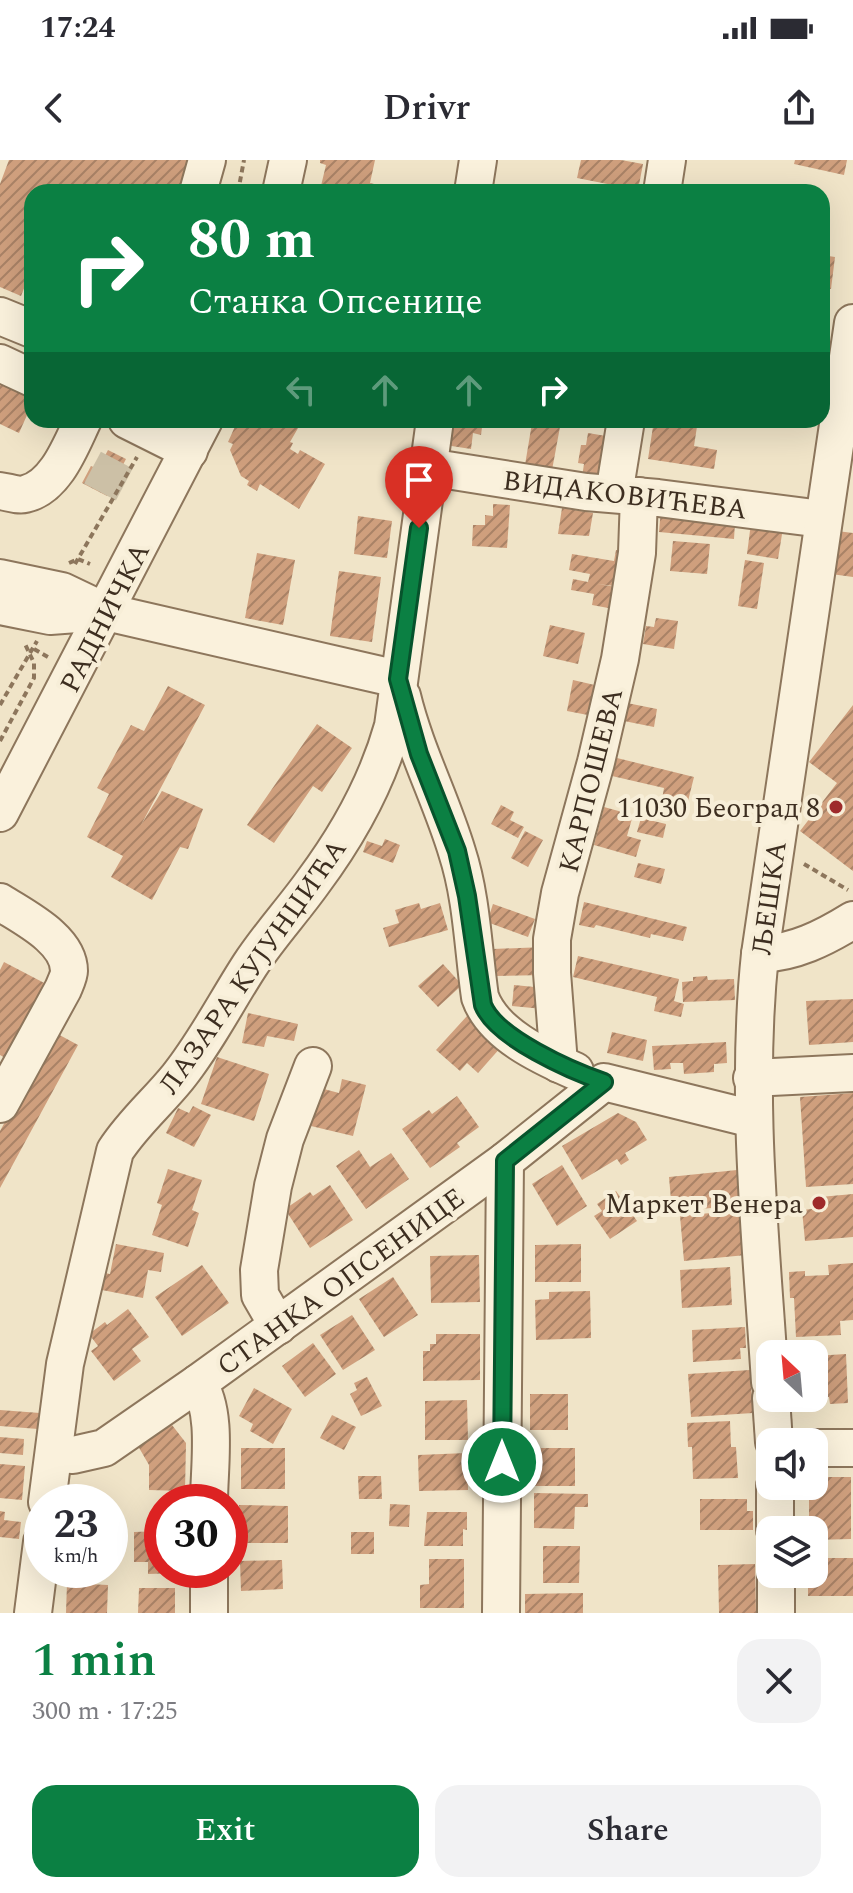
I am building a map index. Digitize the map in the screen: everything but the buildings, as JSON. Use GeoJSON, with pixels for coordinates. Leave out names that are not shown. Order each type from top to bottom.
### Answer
{"type":"FeatureCollection","features":[{"type":"Feature","properties":{"kind":"street"},"geometry":{"type":"LineString","coordinates":[[200,184],[207,160]]}},
{"type":"Feature","properties":{"kind":"street"},"geometry":{"type":"LineString","coordinates":[[283,184],[288,160]]}},
{"type":"Feature","properties":{"kind":"street"},"geometry":{"type":"LineString","coordinates":[[474,184],[478,160]]}},
{"type":"Feature","properties":{"kind":"street"},"geometry":{"type":"LineString","coordinates":[[663,184],[667,160]]}},
{"type":"Feature","properties":{"kind":"street"},"geometry":{"type":"LineString","coordinates":[[0,316],[24,326]]}},
{"type":"Feature","properties":{"kind":"street","name":"ЉЕШКА"},"geometry":{"type":"LineString","coordinates":[[767,1340],[753,1119],[754,1011],[822,519],[853,323]]}},
{"type":"Feature","properties":{"kind":"street"},"geometry":{"type":"LineString","coordinates":[[0,363],[24,374]]}},
{"type":"Feature","properties":{"kind":"street"},"geometry":{"type":"LineString","coordinates":[[0,491],[23,495],[47,481],[69,450],[79,428]]}},
{"type":"Feature","properties":{"kind":"street"},"geometry":{"type":"LineString","coordinates":[[151,428],[197,436]]}},
{"type":"Feature","properties":{"kind":"street","name":"ЛАЗАРА КУЈУНЏИЋА"},"geometry":{"type":"LineString","coordinates":[[50,1484],[65,1364],[115,1151],[126,1133],[177,1079],[201,1047],[251,964],[342,839],[360,810],[388,744],[434,428]]}},
{"type":"Feature","properties":{"kind":"street","name":"КАРПОШЕВА"},"geometry":{"type":"LineString","coordinates":[[559,1064],[552,939],[560,893],[620,659],[637,553],[626,495],[626,428]]}},
{"type":"Feature","properties":{"kind":"street","name":"РАДНИЧКА"},"geometry":{"type":"LineString","coordinates":[[0,813],[197,436]]}},
{"type":"Feature","properties":{"kind":"street","name":"ВИДАКОВИЋЕВА"},"geometry":{"type":"LineString","coordinates":[[428,467],[586,492],[822,519]]}},
{"type":"Feature","properties":{"kind":"street"},"geometry":{"type":"LineString","coordinates":[[0,578],[62,591],[106,612],[398,679],[419,754],[457,851],[467,896],[480,997],[485,1011],[505,1031],[559,1064],[604,1082],[753,1119]]}},
{"type":"Feature","properties":{"kind":"street"},"geometry":{"type":"LineString","coordinates":[[0,606],[50,616],[106,612]]}},
{"type":"Feature","properties":{"kind":"street"},"geometry":{"type":"LineString","coordinates":[[0,902],[48,933],[60,948],[69,970],[63,989],[0,1104]]}},
{"type":"Feature","properties":{"kind":"street"},"geometry":{"type":"LineString","coordinates":[[760,954],[809,943],[852,906]]}},
{"type":"Feature","properties":{"kind":"street"},"geometry":{"type":"LineString","coordinates":[[278,1326],[260,1295],[259,1270],[279,1162],[313,1066]]}},
{"type":"Feature","properties":{"kind":"street"},"geometry":{"type":"LineString","coordinates":[[752,1078],[853,1073]]}},
{"type":"Feature","properties":{"kind":"street","name":"СТАНКА ОПСЕНИЦЕ"},"geometry":{"type":"LineString","coordinates":[[54,1454],[73,1455],[104,1448],[505,1161],[604,1082]]}},
{"type":"Feature","properties":{"kind":"street"},"geometry":{"type":"LineString","coordinates":[[501,1613],[505,1161]]}},
{"type":"Feature","properties":{"kind":"street"},"geometry":{"type":"LineString","coordinates":[[198,1383],[206,1394],[210,1411],[209,1484]]}},
{"type":"Feature","properties":{"kind":"street"},"geometry":{"type":"LineString","coordinates":[[828,1448],[853,1448]]}},
{"type":"Feature","properties":{"kind":"street"},"geometry":{"type":"LineString","coordinates":[[33,1613],[36,1588]]}},
{"type":"Feature","properties":{"kind":"street"},"geometry":{"type":"LineString","coordinates":[[209,1588],[209,1613]]}},
{"type":"Feature","properties":{"kind":"street"},"geometry":{"type":"LineString","coordinates":[[776,1588],[776,1613]]}},
{"type":"Feature","properties":{"kind":"path"},"geometry":{"type":"LineString","coordinates":[[240,184],[244,160]]}},
{"type":"Feature","properties":{"kind":"path"},"geometry":{"type":"LineString","coordinates":[[73,569],[138,428]]}},
{"type":"Feature","properties":{"kind":"path"},"geometry":{"type":"LineString","coordinates":[[78,559],[90,564]]}},
{"type":"Feature","properties":{"kind":"path"},"geometry":{"type":"LineString","coordinates":[[0,705],[40,635]]}},
{"type":"Feature","properties":{"kind":"path"},"geometry":{"type":"LineString","coordinates":[[32,650],[48,657]]}},
{"type":"Feature","properties":{"kind":"path"},"geometry":{"type":"LineString","coordinates":[[0,741],[34,678],[32,650]]}},
{"type":"Feature","properties":{"kind":"path"},"geometry":{"type":"LineString","coordinates":[[801,862],[852,906]]}},
{"type":"Feature","properties":{"kind":"tunnel"},"geometry":{"type":"LineString","coordinates":[[100,492],[119,456]]}},
{"type":"Feature","properties":{"kind":"place","name":"11030 Београд 8"},"geometry":{"type":"Point","coordinates":[836,807]}},
{"type":"Feature","properties":{"kind":"place","name":"Маркет Венера"},"geometry":{"type":"Point","coordinates":[819,1203]}},
{"type":"Feature","properties":{"kind":"route"},"geometry":{"type":"LineString","coordinates":[[419,528],[398,679],[419,754],[457,851],[464,878],[480,997],[485,1011],[505,1031],[559,1064],[604,1082],[505,1161],[502,1462]]}}]}
